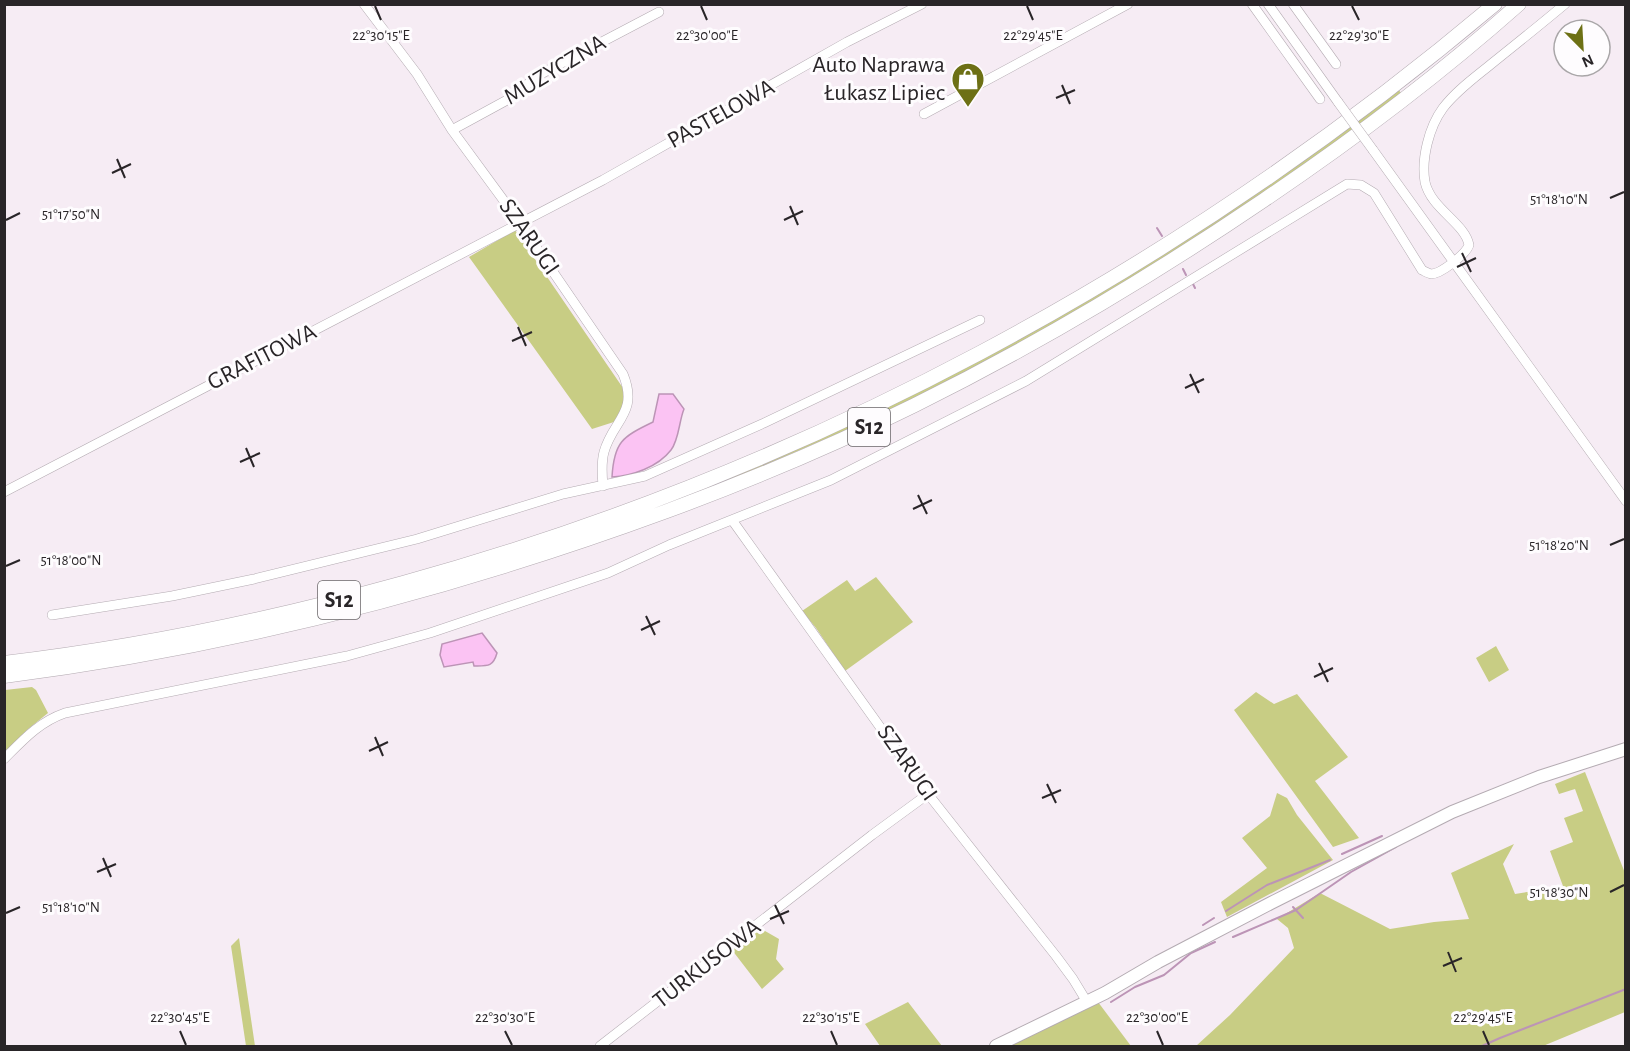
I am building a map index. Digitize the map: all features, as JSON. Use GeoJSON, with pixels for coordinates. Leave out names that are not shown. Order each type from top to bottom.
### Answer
{"type":"FeatureCollection","features":[{"type":"Feature","properties":{"kind":"highway","name":"S12"},"geometry":{"type":"LineString","coordinates":[[4,663],[118,646],[219,627],[382,588],[492,557],[595,522],[780,450],[893,398],[979,354],[1156,252],[1237,200],[1328,136],[1405,78],[1495,4]]}},
{"type":"Feature","properties":{"kind":"highway","name":"S12"},"geometry":{"type":"LineString","coordinates":[[4,676],[63,669],[192,647],[324,618],[393,600],[568,546],[702,499],[805,456],[914,406],[1043,338],[1197,245],[1301,175],[1369,125],[1444,67],[1519,4]]}},
{"type":"Feature","properties":{"kind":"main road"},"geometry":{"type":"LineString","coordinates":[[987,1047],[1452,812],[1539,777],[1626,749]]}},
{"type":"Feature","properties":{"kind":"main road"},"geometry":{"type":"LineString","coordinates":[[996,1047],[1085,999]]}},
{"type":"Feature","properties":{"kind":"street","name":"SZARUGI"},"geometry":{"type":"LineString","coordinates":[[364,4],[417,74],[452,130],[519,223],[627,382],[628,404],[604,452],[603,486]]}},
{"type":"Feature","properties":{"kind":"street","name":"PASTELOWA"},"geometry":{"type":"LineString","coordinates":[[519,223],[603,180],[847,42],[922,4]]}},
{"type":"Feature","properties":{"kind":"street"},"geometry":{"type":"LineString","coordinates":[[924,114],[1128,4]]}},
{"type":"Feature","properties":{"kind":"street"},"geometry":{"type":"LineString","coordinates":[[1252,4],[1320,99]]}},
{"type":"Feature","properties":{"kind":"street"},"geometry":{"type":"LineString","coordinates":[[1268,4],[1626,501]]}},
{"type":"Feature","properties":{"kind":"street"},"geometry":{"type":"LineString","coordinates":[[1293,4],[1336,64]]}},
{"type":"Feature","properties":{"kind":"street"},"geometry":{"type":"LineString","coordinates":[[4,759],[32,731],[51,718],[65,713],[310,665],[430,633],[608,573],[669,545],[831,480],[1026,381],[1347,184],[1361,185],[1374,193],[1422,270],[1436,273],[1454,262],[1467,250],[1469,243],[1465,235],[1432,199],[1425,183],[1425,162],[1434,124],[1443,108],[1460,90],[1565,4]]}},
{"type":"Feature","properties":{"kind":"street","name":"MUZYCZNA"},"geometry":{"type":"LineString","coordinates":[[452,130],[509,99],[539,75],[659,12]]}},
{"type":"Feature","properties":{"kind":"street","name":"GRAFITOWA"},"geometry":{"type":"LineString","coordinates":[[4,492],[519,223]]}},
{"type":"Feature","properties":{"kind":"street"},"geometry":{"type":"LineString","coordinates":[[52,615],[172,596],[254,579],[417,539],[563,494],[645,476],[684,460],[980,320]]}},
{"type":"Feature","properties":{"kind":"street","name":"SZARUGI"},"geometry":{"type":"LineString","coordinates":[[732,520],[928,795],[1056,956],[1085,999]]}},
{"type":"Feature","properties":{"kind":"street","name":"TURKUSOWA"},"geometry":{"type":"LineString","coordinates":[[600,1047],[872,835],[928,795]]}},
{"type":"Feature","properties":{"kind":"green space"},"geometry":{"type":"Polygon","coordinates":[[[1398,89],[1401,93],[1294,173],[1133,279],[985,362],[874,418],[701,493],[494,566],[318,609],[699,488],[1131,273],[1291,169],[1398,89]]]}},
{"type":"Feature","properties":{"kind":"green space"},"geometry":{"type":"Polygon","coordinates":[[[515,230],[623,388],[624,402],[617,421],[592,429],[469,257],[515,230]]]}},
{"type":"Feature","properties":{"kind":"green space"},"geometry":{"type":"Polygon","coordinates":[[[876,577],[913,622],[845,671],[802,611],[847,580],[855,591],[876,577]]]}},
{"type":"Feature","properties":{"kind":"green space"},"geometry":{"type":"Polygon","coordinates":[[[1496,646],[1509,670],[1489,682],[1476,658],[1496,646]]]}},
{"type":"Feature","properties":{"kind":"green space"},"geometry":{"type":"Polygon","coordinates":[[[32,687],[36,690],[48,713],[27,730],[5,754],[5,690],[32,687]]]}},
{"type":"Feature","properties":{"kind":"green space"},"geometry":{"type":"Polygon","coordinates":[[[1256,692],[1274,704],[1297,694],[1348,757],[1315,781],[1359,838],[1333,847],[1234,710],[1256,692]]]}},
{"type":"Feature","properties":{"kind":"green space"},"geometry":{"type":"Polygon","coordinates":[[[1585,772],[1625,873],[1625,1012],[1543,1046],[1196,1046],[1230,1015],[1294,948],[1288,928],[1277,919],[1320,893],[1390,929],[1469,919],[1451,873],[1514,844],[1503,864],[1515,894],[1563,886],[1550,851],[1573,842],[1564,818],[1583,811],[1575,789],[1559,794],[1555,784],[1585,772]]]}},
{"type":"Feature","properties":{"kind":"green space"},"geometry":{"type":"Polygon","coordinates":[[[1277,793],[1287,798],[1297,815],[1333,860],[1227,917],[1221,902],[1267,868],[1242,838],[1270,816],[1277,793]]]}},
{"type":"Feature","properties":{"kind":"green space"},"geometry":{"type":"Polygon","coordinates":[[[760,928],[779,939],[776,959],[784,969],[762,989],[732,950],[760,928]]]}},
{"type":"Feature","properties":{"kind":"green space"},"geometry":{"type":"Polygon","coordinates":[[[239,938],[255,1046],[246,1046],[231,946],[239,938]]]}},
{"type":"Feature","properties":{"kind":"green space"},"geometry":{"type":"Polygon","coordinates":[[[908,1002],[942,1046],[880,1046],[865,1024],[908,1002]]]}},
{"type":"Feature","properties":{"kind":"green space"},"geometry":{"type":"Polygon","coordinates":[[[1098,1002],[1131,1046],[1008,1046],[1098,1002]]]}},
{"type":"Feature","properties":{"kind":"shaded area"},"geometry":{"type":"Polygon","coordinates":[[[659,394],[673,394],[684,409],[674,446],[666,456],[652,466],[628,475],[612,477],[618,448],[627,437],[653,422],[659,394]]]}},
{"type":"Feature","properties":{"kind":"shaded area"},"geometry":{"type":"Polygon","coordinates":[[[482,633],[497,653],[492,663],[486,666],[474,666],[473,662],[444,667],[440,655],[442,644],[482,633]]]}},
{"type":"Feature","properties":{"kind":"waterway"},"geometry":{"type":"LineString","coordinates":[[1157,228],[1162,236]]}},
{"type":"Feature","properties":{"kind":"waterway"},"geometry":{"type":"LineString","coordinates":[[1183,269],[1186,275]]}},
{"type":"Feature","properties":{"kind":"waterway"},"geometry":{"type":"LineString","coordinates":[[1193,284],[1195,288]]}},
{"type":"Feature","properties":{"kind":"waterway"},"geometry":{"type":"LineString","coordinates":[[1342,854],[1382,836]]}},
{"type":"Feature","properties":{"kind":"waterway"},"geometry":{"type":"LineString","coordinates":[[1233,937],[1296,910],[1351,872],[1396,847]]}},
{"type":"Feature","properties":{"kind":"waterway"},"geometry":{"type":"LineString","coordinates":[[1226,911],[1267,885],[1330,860]]}},
{"type":"Feature","properties":{"kind":"waterway"},"geometry":{"type":"LineString","coordinates":[[1293,907],[1303,918]]}},
{"type":"Feature","properties":{"kind":"waterway"},"geometry":{"type":"LineString","coordinates":[[1203,925],[1214,918]]}},
{"type":"Feature","properties":{"kind":"waterway"},"geometry":{"type":"LineString","coordinates":[[1111,1002],[1135,987],[1164,975],[1191,953],[1215,942]]}},
{"type":"Feature","properties":{"kind":"waterway"},"geometry":{"type":"LineString","coordinates":[[1482,1046],[1626,989]]}},
{"type":"Feature","properties":{"kind":"place","name":"Auto Naprawa Łukasz Lipiec"},"geometry":{"type":"Point","coordinates":[968,108]}}]}
